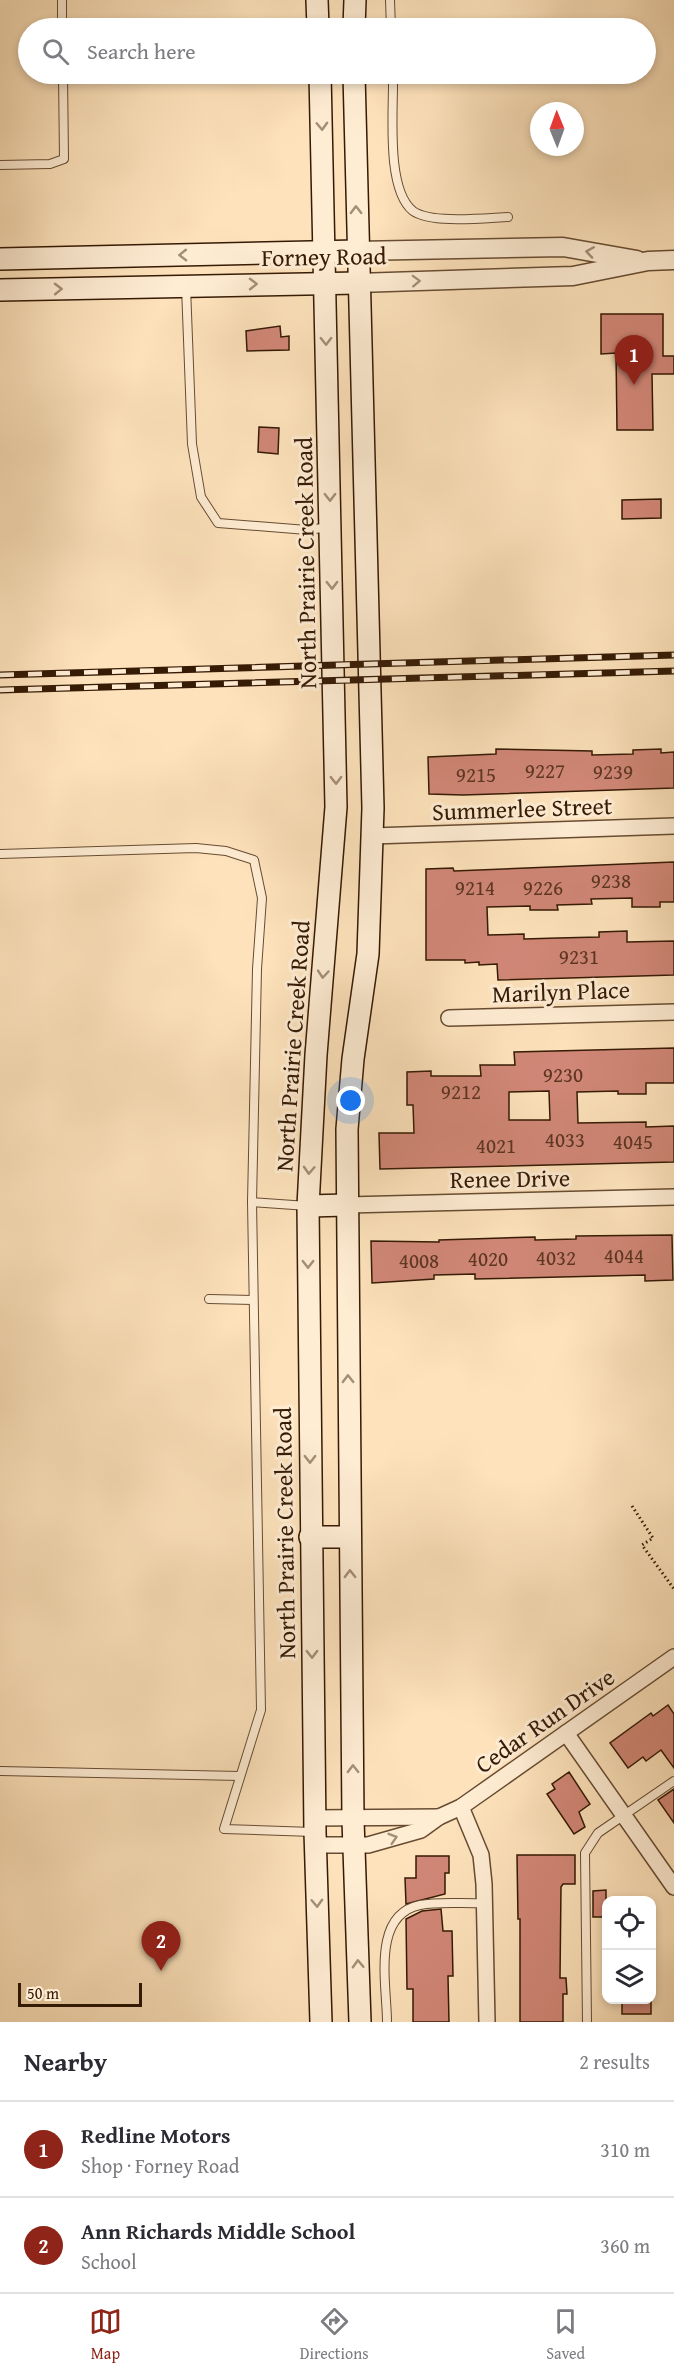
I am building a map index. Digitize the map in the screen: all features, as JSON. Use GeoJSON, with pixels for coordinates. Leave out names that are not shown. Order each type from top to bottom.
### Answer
{"type":"FeatureCollection","features":[{"type":"Feature","properties":{"kind":"main road"},"geometry":{"type":"LineString","coordinates":[[317,0],[318,18]]}},
{"type":"Feature","properties":{"kind":"main road"},"geometry":{"type":"LineString","coordinates":[[354,0],[354,18]]}},
{"type":"Feature","properties":{"kind":"main road","name":"North Prairie Creek Road"},"geometry":{"type":"LineString","coordinates":[[320,84],[336,807],[316,1055],[308,1206],[310,1537],[321,2022]]}},
{"type":"Feature","properties":{"kind":"main road"},"geometry":{"type":"LineString","coordinates":[[354,84],[372,836],[368,954],[346,1129],[353,1820],[360,2022]]}},
{"type":"Feature","properties":{"kind":"main road","name":"Forney Road"},"geometry":{"type":"LineString","coordinates":[[0,259],[325,252],[357,267]]}},
{"type":"Feature","properties":{"kind":"main road","name":"Forney Road"},"geometry":{"type":"LineString","coordinates":[[0,290],[325,283],[357,267]]}},
{"type":"Feature","properties":{"kind":"main road"},"geometry":{"type":"LineString","coordinates":[[331,526],[365,525]]}},
{"type":"Feature","properties":{"kind":"main road"},"geometry":{"type":"LineString","coordinates":[[308,1206],[347,1205]]}},
{"type":"Feature","properties":{"kind":"main road"},"geometry":{"type":"LineString","coordinates":[[310,1537],[350,1537]]}},
{"type":"Feature","properties":{"kind":"street","name":"Forney Road"},"geometry":{"type":"LineString","coordinates":[[357,267],[563,247],[648,261]]}},
{"type":"Feature","properties":{"kind":"street","name":"Forney Road"},"geometry":{"type":"LineString","coordinates":[[357,267],[573,276],[648,261],[674,260]]}},
{"type":"Feature","properties":{"kind":"street","name":"Summerlee Street"},"geometry":{"type":"LineString","coordinates":[[372,836],[674,826]]}},
{"type":"Feature","properties":{"kind":"street","name":"Marilyn Place"},"geometry":{"type":"LineString","coordinates":[[449,1018],[674,1012]]}},
{"type":"Feature","properties":{"kind":"street","name":"Renee Drive"},"geometry":{"type":"LineString","coordinates":[[347,1205],[674,1197]]}},
{"type":"Feature","properties":{"kind":"street","name":"Cedar Run Drive"},"geometry":{"type":"LineString","coordinates":[[315,1832],[355,1846],[368,1845],[421,1830],[439,1817],[461,1807],[674,1657]]}},
{"type":"Feature","properties":{"kind":"street"},"geometry":{"type":"LineString","coordinates":[[566,1734],[674,1887]]}},
{"type":"Feature","properties":{"kind":"street"},"geometry":{"type":"LineString","coordinates":[[461,1807],[473,1829],[481,1855],[485,1903],[487,2022]]}},
{"type":"Feature","properties":{"kind":"street"},"geometry":{"type":"LineString","coordinates":[[315,1832],[353,1820],[439,1817]]}},
{"type":"Feature","properties":{"kind":"lane"},"geometry":{"type":"LineString","coordinates":[[62,0],[62,18]]}},
{"type":"Feature","properties":{"kind":"lane"},"geometry":{"type":"LineString","coordinates":[[390,0],[391,18]]}},
{"type":"Feature","properties":{"kind":"lane"},"geometry":{"type":"LineString","coordinates":[[0,165],[50,164],[64,159],[63,84]]}},
{"type":"Feature","properties":{"kind":"lane"},"geometry":{"type":"LineString","coordinates":[[393,84],[396,177],[402,198],[414,212],[435,218],[508,217]]}},
{"type":"Feature","properties":{"kind":"lane"},"geometry":{"type":"LineString","coordinates":[[186,286],[192,444],[201,497],[218,523],[307,530],[331,526]]}},
{"type":"Feature","properties":{"kind":"lane"},"geometry":{"type":"LineString","coordinates":[[0,854],[196,848],[226,851],[254,860],[262,898],[257,969],[252,1202],[261,1710],[224,1829],[315,1832]]}},
{"type":"Feature","properties":{"kind":"lane"},"geometry":{"type":"LineString","coordinates":[[252,1202],[308,1206]]}},
{"type":"Feature","properties":{"kind":"lane"},"geometry":{"type":"LineString","coordinates":[[209,1299],[254,1300]]}},
{"type":"Feature","properties":{"kind":"lane"},"geometry":{"type":"LineString","coordinates":[[0,1771],[240,1776]]}},
{"type":"Feature","properties":{"kind":"lane"},"geometry":{"type":"LineString","coordinates":[[588,2022],[585,1853],[598,1833],[674,1781]]}},
{"type":"Feature","properties":{"kind":"lane"},"geometry":{"type":"LineString","coordinates":[[387,2022],[386,1936],[392,1922],[404,1911],[420,1905],[485,1903]]}},
{"type":"Feature","properties":{"kind":"path"},"geometry":{"type":"LineString","coordinates":[[632,1506],[653,1538],[642,1545],[674,1589]]}},
{"type":"Feature","properties":{"kind":"building"},"geometry":{"type":"Polygon","coordinates":[[[601,314],[663,314],[663,356],[674,356],[674,374],[652,374],[653,430],[617,430],[616,353],[601,354],[601,314]]]}},
{"type":"Feature","properties":{"kind":"building"},"geometry":{"type":"Polygon","coordinates":[[[280,326],[281,337],[289,336],[289,350],[247,351],[246,331],[280,326]]]}},
{"type":"Feature","properties":{"kind":"building"},"geometry":{"type":"Polygon","coordinates":[[[259,427],[279,428],[278,454],[258,452],[259,427]]]}},
{"type":"Feature","properties":{"kind":"building"},"geometry":{"type":"Polygon","coordinates":[[[661,499],[661,518],[622,519],[622,500],[661,499]]]}},
{"type":"Feature","properties":{"kind":"building"},"geometry":{"type":"Polygon","coordinates":[[[496,749],[592,751],[592,755],[633,754],[633,750],[661,749],[661,753],[674,752],[674,788],[463,795],[429,794],[428,757],[496,754],[496,749]]]}},
{"type":"Feature","properties":{"kind":"building"},"geometry":{"type":"Polygon","coordinates":[[[674,862],[674,902],[660,902],[660,907],[632,907],[632,898],[591,899],[592,904],[557,905],[558,910],[530,910],[530,906],[487,907],[488,935],[524,934],[524,939],[599,937],[599,932],[627,931],[627,942],[674,941],[674,975],[498,980],[497,964],[479,965],[479,962],[465,963],[465,960],[426,960],[426,869],[453,868],[454,871],[674,862]]]}},
{"type":"Feature","properties":{"kind":"building"},"geometry":{"type":"Polygon","coordinates":[[[674,1048],[674,1083],[646,1083],[646,1094],[618,1094],[618,1091],[577,1092],[578,1123],[646,1122],[646,1127],[674,1126],[674,1162],[380,1169],[379,1133],[414,1133],[413,1105],[407,1105],[407,1072],[431,1071],[431,1076],[481,1076],[480,1065],[515,1065],[514,1052],[674,1048]],[[549,1091],[509,1092],[509,1120],[550,1120],[549,1091]]]}},
{"type":"Feature","properties":{"kind":"building"},"geometry":{"type":"Polygon","coordinates":[[[672,1235],[673,1280],[645,1281],[645,1275],[475,1279],[475,1274],[434,1275],[434,1279],[372,1283],[371,1241],[439,1242],[439,1240],[535,1237],[535,1240],[576,1239],[576,1236],[672,1235]]]}},
{"type":"Feature","properties":{"kind":"building"},"geometry":{"type":"Polygon","coordinates":[[[668,1705],[674,1714],[674,1768],[661,1750],[646,1761],[643,1757],[628,1768],[610,1743],[651,1713],[653,1716],[668,1705]]]}},
{"type":"Feature","properties":{"kind":"building"},"geometry":{"type":"Polygon","coordinates":[[[569,1772],[590,1804],[579,1812],[585,1827],[574,1834],[547,1794],[555,1789],[552,1784],[569,1772]]]}},
{"type":"Feature","properties":{"kind":"building"},"geometry":{"type":"Polygon","coordinates":[[[674,1789],[674,1823],[658,1800],[674,1789]]]}},
{"type":"Feature","properties":{"kind":"building"},"geometry":{"type":"Polygon","coordinates":[[[517,1855],[575,1855],[575,1884],[563,1884],[561,1887],[560,1978],[566,1978],[567,1994],[563,1994],[563,2022],[520,2022],[520,1919],[518,1919],[517,1855]]]}},
{"type":"Feature","properties":{"kind":"building"},"geometry":{"type":"Polygon","coordinates":[[[416,1856],[449,1856],[449,1873],[445,1873],[445,1894],[406,1904],[405,1878],[416,1878],[416,1856]]]}},
{"type":"Feature","properties":{"kind":"building"},"geometry":{"type":"Polygon","coordinates":[[[606,1890],[606,1896],[602,1896],[602,1917],[593,1917],[593,1891],[606,1890]]]}},
{"type":"Feature","properties":{"kind":"building"},"geometry":{"type":"Polygon","coordinates":[[[441,1909],[443,1931],[452,1931],[453,1976],[448,1976],[449,2022],[413,2022],[413,1989],[407,1989],[406,1919],[422,1911],[441,1909]]]}},
{"type":"Feature","properties":{"kind":"building"},"geometry":{"type":"Polygon","coordinates":[[[622,2004],[651,2004],[651,2014],[622,2014],[622,2004]]]}},
{"type":"Feature","properties":{"kind":"railway"},"geometry":{"type":"LineString","coordinates":[[0,675],[674,655]]}},
{"type":"Feature","properties":{"kind":"railway"},"geometry":{"type":"LineString","coordinates":[[0,690],[674,671]]}},
{"type":"Feature","properties":{"kind":"place","name":"Redline Motors"},"geometry":{"type":"Point","coordinates":[634,385]}},
{"type":"Feature","properties":{"kind":"place","name":"Ann Richards Middle School"},"geometry":{"type":"Point","coordinates":[161,1971]}}]}
